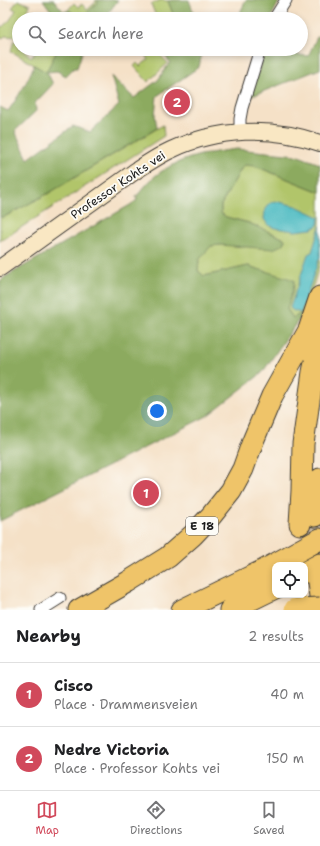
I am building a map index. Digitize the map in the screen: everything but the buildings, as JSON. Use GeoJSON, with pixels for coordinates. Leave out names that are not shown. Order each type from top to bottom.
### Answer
{"type":"FeatureCollection","features":[{"type":"Feature","properties":{"kind":"highway","name":"E 18"},"geometry":{"type":"LineString","coordinates":[[79,610],[128,582],[168,556],[193,535],[211,516],[231,491],[243,468],[272,396],[309,330],[320,297]]}},
{"type":"Feature","properties":{"kind":"highway"},"geometry":{"type":"LineString","coordinates":[[320,338],[313,372],[313,421],[316,438],[302,491],[308,520],[320,479]]}},
{"type":"Feature","properties":{"kind":"highway"},"geometry":{"type":"LineString","coordinates":[[182,610],[264,570],[320,539]]}},
{"type":"Feature","properties":{"kind":"highway"},"geometry":{"type":"LineString","coordinates":[[230,610],[272,589]]}},
{"type":"Feature","properties":{"kind":"highway"},"geometry":{"type":"LineString","coordinates":[[308,593],[320,608]]}},
{"type":"Feature","properties":{"kind":"main road","name":"Professor Kohts vei"},"geometry":{"type":"LineString","coordinates":[[0,268],[134,172],[154,159],[188,143],[221,134],[263,132],[296,136],[320,143]]}},
{"type":"Feature","properties":{"kind":"street"},"geometry":{"type":"LineString","coordinates":[[278,12],[286,0]]}},
{"type":"Feature","properties":{"kind":"street"},"geometry":{"type":"LineString","coordinates":[[245,132],[240,119],[257,56]]}},
{"type":"Feature","properties":{"kind":"street"},"geometry":{"type":"LineString","coordinates":[[41,610],[60,598]]}},
{"type":"Feature","properties":{"kind":"green space"},"geometry":{"type":"Polygon","coordinates":[[[18,0],[30,5],[27,12],[15,12],[16,10],[12,8],[18,0]]]}},
{"type":"Feature","properties":{"kind":"green space"},"geometry":{"type":"Polygon","coordinates":[[[43,0],[54,0],[63,11],[71,12],[52,12],[43,0]]]}},
{"type":"Feature","properties":{"kind":"green space"},"geometry":{"type":"Polygon","coordinates":[[[95,0],[98,0],[98,3],[88,12],[67,11],[74,3],[78,7],[82,4],[87,10],[96,2],[95,0]]]}},
{"type":"Feature","properties":{"kind":"green space"},"geometry":{"type":"Polygon","coordinates":[[[98,0],[118,0],[109,12],[88,12],[98,3],[98,0]]]}},
{"type":"Feature","properties":{"kind":"green space"},"geometry":{"type":"Polygon","coordinates":[[[161,0],[168,1],[172,12],[154,12],[151,4],[161,0]]]}},
{"type":"Feature","properties":{"kind":"green space"},"geometry":{"type":"Polygon","coordinates":[[[189,0],[193,12],[172,12],[168,1],[189,0]]]}},
{"type":"Feature","properties":{"kind":"green space"},"geometry":{"type":"Polygon","coordinates":[[[246,0],[280,0],[274,12],[240,12],[246,0]]]}},
{"type":"Feature","properties":{"kind":"green space"},"geometry":{"type":"Polygon","coordinates":[[[12,17],[12,37],[0,37],[0,26],[2,27],[12,17]]]}},
{"type":"Feature","properties":{"kind":"green space"},"geometry":{"type":"Polygon","coordinates":[[[317,37],[320,37],[320,69],[249,97],[264,56],[308,56],[317,37]]]}},
{"type":"Feature","properties":{"kind":"green space"},"geometry":{"type":"Polygon","coordinates":[[[19,56],[54,56],[46,72],[19,56]]]}},
{"type":"Feature","properties":{"kind":"green space"},"geometry":{"type":"Polygon","coordinates":[[[54,56],[81,56],[77,68],[74,68],[66,76],[57,71],[47,72],[53,84],[35,103],[36,111],[15,131],[28,159],[73,126],[90,132],[119,105],[111,76],[134,98],[158,80],[170,62],[165,56],[201,56],[199,67],[157,96],[155,115],[157,128],[49,193],[4,217],[0,217],[0,107],[8,111],[29,77],[34,65],[46,72],[54,56]]]}},
{"type":"Feature","properties":{"kind":"green space"},"geometry":{"type":"Polygon","coordinates":[[[146,56],[161,56],[168,63],[148,82],[134,66],[137,63],[140,66],[148,60],[146,56]]]}},
{"type":"Feature","properties":{"kind":"green space"},"geometry":{"type":"Polygon","coordinates":[[[163,125],[164,136],[0,241],[0,217],[4,217],[49,193],[163,125]]]}},
{"type":"Feature","properties":{"kind":"green space"},"geometry":{"type":"Polygon","coordinates":[[[237,149],[296,155],[320,164],[320,192],[255,166],[245,165],[241,169],[221,205],[221,213],[226,217],[249,223],[285,239],[284,244],[273,249],[220,245],[211,246],[199,260],[198,271],[204,276],[248,266],[294,280],[294,286],[287,309],[293,318],[305,311],[262,373],[207,416],[0,521],[0,281],[130,205],[137,200],[136,197],[155,176],[174,164],[215,152],[237,149]]]}},
{"type":"Feature","properties":{"kind":"green space"},"geometry":{"type":"Polygon","coordinates":[[[245,165],[255,166],[320,192],[320,264],[305,311],[293,318],[287,309],[294,286],[249,266],[204,276],[198,271],[199,260],[210,246],[285,239],[249,223],[226,217],[221,213],[221,205],[241,169],[245,165]]]}},
{"type":"Feature","properties":{"kind":"water"},"geometry":{"type":"Polygon","coordinates":[[[275,201],[296,206],[319,217],[318,225],[312,229],[295,231],[275,228],[268,225],[264,219],[265,211],[269,204],[275,201]]]}},
{"type":"Feature","properties":{"kind":"water"},"geometry":{"type":"Polygon","coordinates":[[[320,226],[320,256],[301,313],[290,308],[308,254],[312,252],[320,226]]]}},
{"type":"Feature","properties":{"kind":"tunnel"},"geometry":{"type":"LineString","coordinates":[[315,516],[318,582]]}},
{"type":"Feature","properties":{"kind":"place","name":"Nedre Victoria"},"geometry":{"type":"Point","coordinates":[177,102]}},
{"type":"Feature","properties":{"kind":"place","name":"Cisco"},"geometry":{"type":"Point","coordinates":[146,493]}}]}
